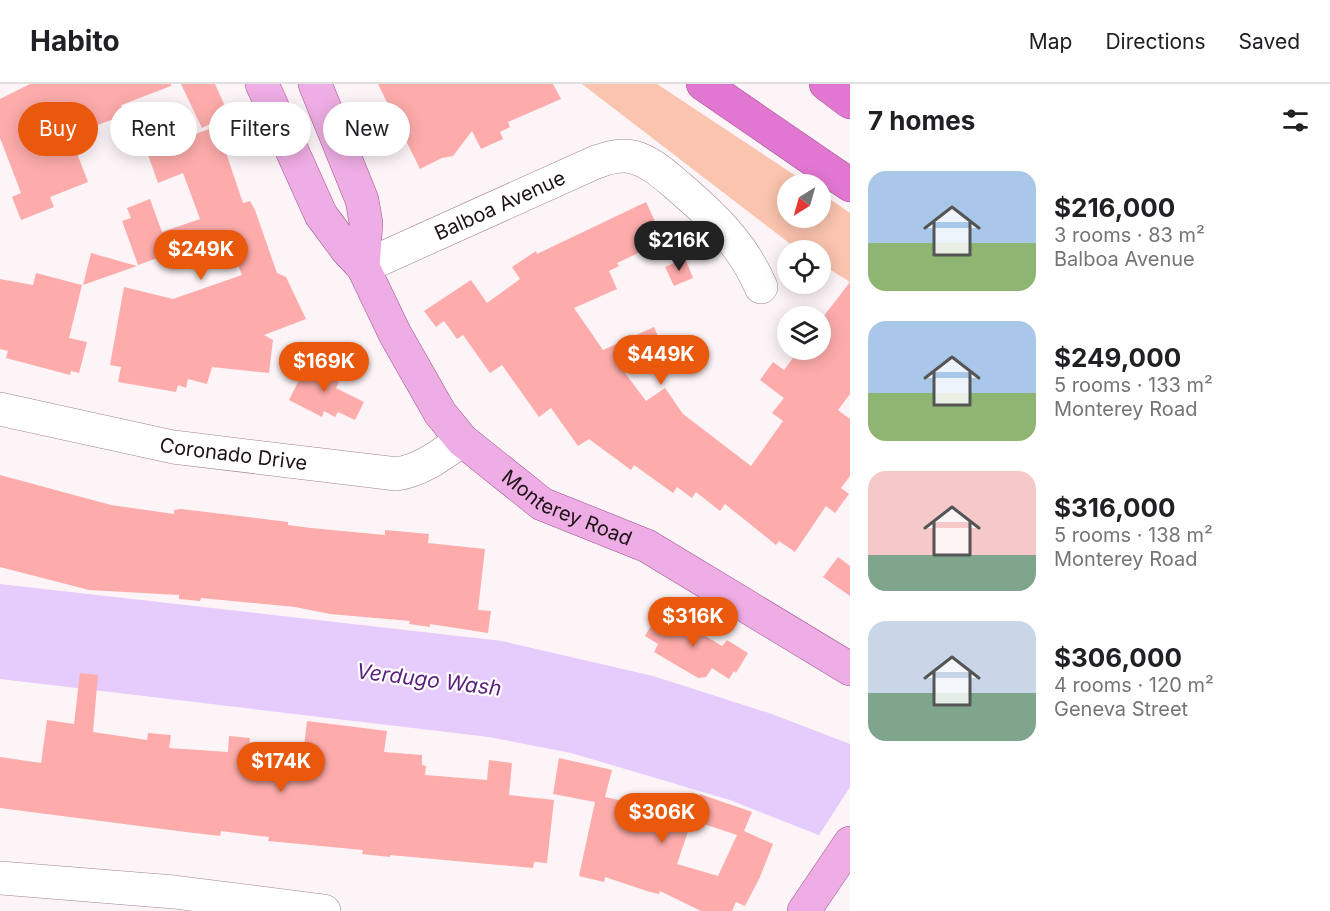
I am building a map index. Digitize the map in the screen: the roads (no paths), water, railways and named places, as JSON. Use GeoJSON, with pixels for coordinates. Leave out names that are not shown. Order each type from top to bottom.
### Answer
{"type":"FeatureCollection","features":[{"type":"Feature","properties":{"kind":"highway"},"geometry":{"type":"LineString","coordinates":[[703,84],[850,185]]}},
{"type":"Feature","properties":{"kind":"highway"},"geometry":{"type":"LineString","coordinates":[[826,84],[850,102]]}},
{"type":"Feature","properties":{"kind":"main road","name":"Monterey Road"},"geometry":{"type":"LineString","coordinates":[[262,84],[321,215],[363,267],[395,333],[440,413],[462,440],[542,504],[647,546],[850,669]]}},
{"type":"Feature","properties":{"kind":"main road","name":"Monterey Road"},"geometry":{"type":"LineString","coordinates":[[315,84],[362,200],[366,223],[363,267]]}},
{"type":"Feature","properties":{"kind":"main road"},"geometry":{"type":"LineString","coordinates":[[804,911],[846,849]]}},
{"type":"Feature","properties":{"kind":"street","name":"Balboa Avenue"},"geometry":{"type":"LineString","coordinates":[[363,267],[613,156],[631,157],[647,162],[716,220],[742,250],[761,287]]}},
{"type":"Feature","properties":{"kind":"street","name":"Coronado Drive"},"geometry":{"type":"LineString","coordinates":[[0,409],[173,447],[397,474],[410,472],[427,464],[462,440]]}},
{"type":"Feature","properties":{"kind":"street"},"geometry":{"type":"LineString","coordinates":[[0,878],[174,892],[316,911]]}},
{"type":"Feature","properties":{"kind":"water","name":"Verdugo Wash"},"geometry":{"type":"Polygon","coordinates":[[[0,584],[502,641],[653,676],[769,713],[850,744],[850,851],[816,834],[730,800],[571,753],[489,737],[0,679],[0,584]]]}}]}
